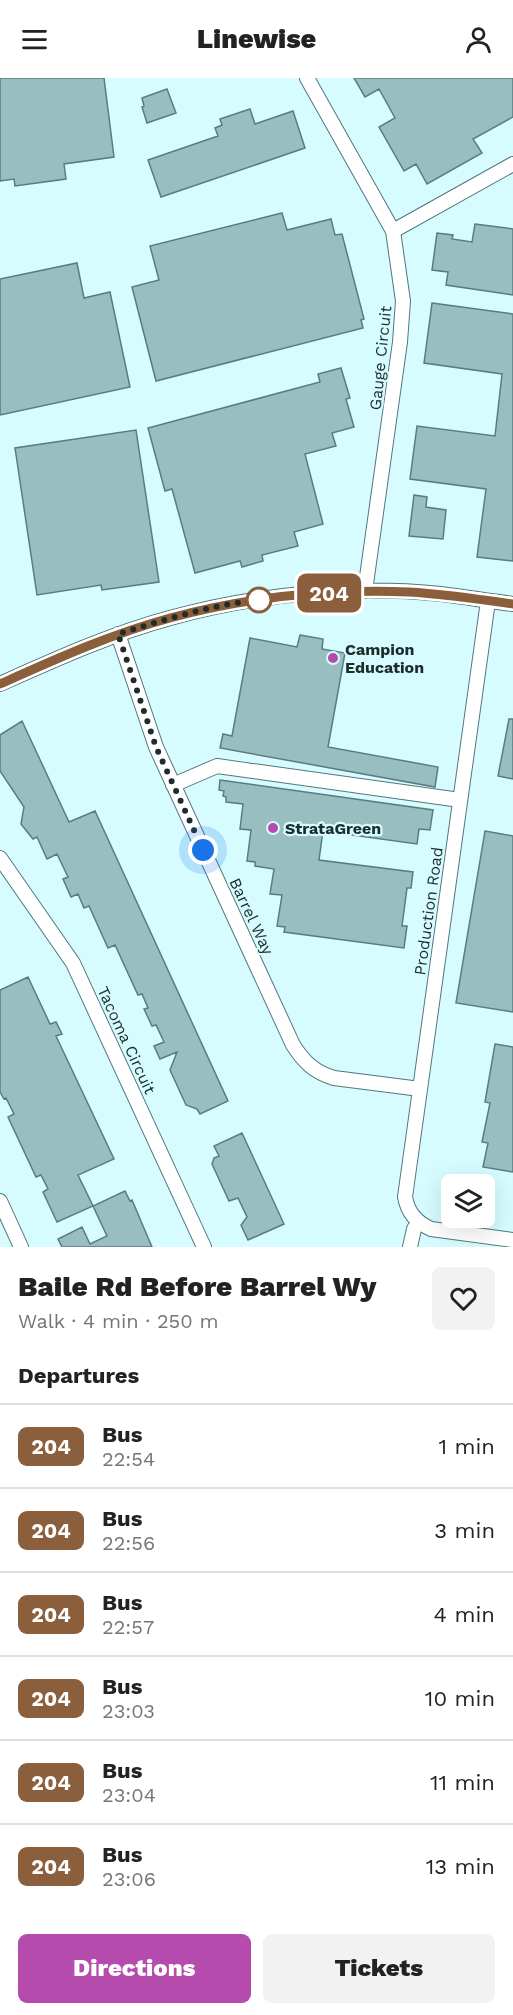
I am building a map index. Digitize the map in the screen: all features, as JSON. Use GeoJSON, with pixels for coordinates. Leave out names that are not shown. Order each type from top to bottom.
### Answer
{"type":"FeatureCollection","features":[{"type":"Feature","properties":{"kind":"street","name":"Gauge Circuit"},"geometry":{"type":"LineString","coordinates":[[307,78],[393,231],[403,302],[400,342],[366,591]]}},
{"type":"Feature","properties":{"kind":"street"},"geometry":{"type":"LineString","coordinates":[[393,231],[513,164]]}},
{"type":"Feature","properties":{"kind":"street"},"geometry":{"type":"LineString","coordinates":[[0,684],[118,634],[218,606],[316,593],[366,591],[440,594],[513,604]]}},
{"type":"Feature","properties":{"kind":"street","name":"Production Road"},"geometry":{"type":"LineString","coordinates":[[418,1223],[409,1210],[405,1194],[488,601]]}},
{"type":"Feature","properties":{"kind":"street","name":"Barrel Way"},"geometry":{"type":"LineString","coordinates":[[118,634],[156,747],[293,1045],[303,1059],[321,1074],[334,1078],[420,1089]]}},
{"type":"Feature","properties":{"kind":"street"},"geometry":{"type":"LineString","coordinates":[[173,785],[217,766],[460,800]]}},
{"type":"Feature","properties":{"kind":"street","name":"Tacoma Circuit"},"geometry":{"type":"LineString","coordinates":[[0,858],[73,963],[204,1247]]}},
{"type":"Feature","properties":{"kind":"street"},"geometry":{"type":"LineString","coordinates":[[0,1201],[21,1247]]}},
{"type":"Feature","properties":{"kind":"street"},"geometry":{"type":"LineString","coordinates":[[410,1247],[414,1229],[418,1223],[430,1229],[513,1240]]}},
{"type":"Feature","properties":{"kind":"building"},"geometry":{"type":"Polygon","coordinates":[[[0,78],[104,78],[114,157],[64,164],[66,179],[15,186],[14,179],[0,181],[0,78]]]}},
{"type":"Feature","properties":{"kind":"building"},"geometry":{"type":"Polygon","coordinates":[[[354,78],[513,78],[513,117],[473,139],[482,153],[427,184],[416,164],[404,171],[379,127],[395,118],[379,89],[365,97],[354,78]]]}},
{"type":"Feature","properties":{"kind":"building"},"geometry":{"type":"Polygon","coordinates":[[[167,89],[176,113],[147,123],[142,98],[167,89]]]}},
{"type":"Feature","properties":{"kind":"building"},"geometry":{"type":"Polygon","coordinates":[[[250,109],[255,124],[293,111],[305,148],[161,197],[148,160],[218,136],[215,128],[222,125],[220,119],[250,109]]]}},
{"type":"Feature","properties":{"kind":"building"},"geometry":{"type":"Polygon","coordinates":[[[282,213],[287,230],[331,219],[335,235],[342,234],[364,319],[361,320],[363,328],[156,381],[132,287],[159,280],[150,246],[282,213]]]}},
{"type":"Feature","properties":{"kind":"building"},"geometry":{"type":"Polygon","coordinates":[[[475,224],[513,229],[513,295],[446,285],[448,272],[432,270],[437,233],[453,235],[452,239],[472,242],[475,224]]]}},
{"type":"Feature","properties":{"kind":"building"},"geometry":{"type":"Polygon","coordinates":[[[77,263],[84,298],[110,292],[130,387],[0,415],[0,279],[77,263]]]}},
{"type":"Feature","properties":{"kind":"building"},"geometry":{"type":"Polygon","coordinates":[[[432,303],[513,314],[513,561],[477,557],[486,489],[410,479],[417,426],[495,436],[502,374],[424,363],[432,303]]]}},
{"type":"Feature","properties":{"kind":"building"},"geometry":{"type":"Polygon","coordinates":[[[341,368],[350,398],[346,399],[354,427],[332,433],[336,446],[305,454],[323,524],[294,532],[298,546],[262,555],[263,561],[242,567],[240,561],[195,573],[172,489],[165,491],[148,428],[320,382],[318,374],[341,368]]]}},
{"type":"Feature","properties":{"kind":"building"},"geometry":{"type":"Polygon","coordinates":[[[136,430],[159,582],[102,590],[101,585],[37,595],[15,448],[136,430]]]}},
{"type":"Feature","properties":{"kind":"building"},"geometry":{"type":"Polygon","coordinates":[[[414,495],[427,497],[426,507],[446,510],[443,539],[409,536],[414,495]]]}},
{"type":"Feature","properties":{"kind":"building"},"geometry":{"type":"Polygon","coordinates":[[[300,635],[323,639],[322,649],[345,653],[328,747],[438,767],[435,787],[220,748],[223,734],[232,736],[250,638],[297,647],[300,635]]]}},
{"type":"Feature","properties":{"kind":"building"},"geometry":{"type":"Polygon","coordinates":[[[509,719],[513,719],[513,779],[498,776],[509,719]]]}},
{"type":"Feature","properties":{"kind":"building"},"geometry":{"type":"Polygon","coordinates":[[[22,721],[69,822],[95,811],[228,1101],[200,1114],[197,1109],[186,1105],[170,1070],[177,1052],[160,1059],[154,1046],[164,1042],[156,1025],[152,1026],[144,1009],[148,1008],[142,994],[138,995],[115,945],[108,948],[89,906],[84,908],[78,894],[71,897],[63,879],[68,877],[57,854],[47,859],[37,837],[33,839],[21,824],[24,807],[0,771],[0,735],[22,721]]]}},
{"type":"Feature","properties":{"kind":"building"},"geometry":{"type":"Polygon","coordinates":[[[220,780],[433,810],[430,830],[419,829],[417,844],[323,831],[319,860],[413,872],[411,888],[407,888],[402,926],[407,926],[404,948],[284,932],[285,927],[277,926],[282,895],[270,894],[274,869],[255,866],[255,862],[247,861],[251,830],[240,829],[243,804],[226,802],[226,797],[223,796],[224,791],[219,790],[220,780]]]}},
{"type":"Feature","properties":{"kind":"building"},"geometry":{"type":"Polygon","coordinates":[[[485,831],[513,836],[513,1012],[456,1003],[485,831]]]}},
{"type":"Feature","properties":{"kind":"building"},"geometry":{"type":"Polygon","coordinates":[[[28,977],[50,1024],[56,1022],[62,1034],[56,1036],[114,1159],[78,1175],[93,1206],[57,1222],[43,1192],[48,1189],[41,1175],[36,1177],[8,1117],[14,1114],[6,1098],[4,1099],[0,1092],[0,990],[28,977]]]}},
{"type":"Feature","properties":{"kind":"building"},"geometry":{"type":"Polygon","coordinates":[[[495,1044],[513,1047],[513,1172],[483,1167],[488,1143],[482,1142],[490,1103],[485,1102],[495,1044]]]}},
{"type":"Feature","properties":{"kind":"building"},"geometry":{"type":"Polygon","coordinates":[[[242,1133],[284,1224],[248,1240],[241,1225],[247,1217],[238,1198],[229,1201],[212,1164],[214,1158],[219,1156],[214,1146],[242,1133]]]}},
{"type":"Feature","properties":{"kind":"building"},"geometry":{"type":"Polygon","coordinates":[[[125,1191],[130,1201],[132,1200],[152,1247],[62,1247],[58,1239],[82,1227],[90,1244],[107,1236],[93,1206],[125,1191]]]}},
{"type":"Feature","properties":{"kind":"bus line","name":"204"},"geometry":{"type":"LineString","coordinates":[[0,684],[118,634],[169,618],[234,603],[316,593],[366,591],[440,594],[513,604]]}},
{"type":"Feature","properties":{"kind":"place","name":"Campion Education"},"geometry":{"type":"Point","coordinates":[333,658]}},
{"type":"Feature","properties":{"kind":"place","name":"StrataGreen"},"geometry":{"type":"Point","coordinates":[273,828]}},
{"type":"Feature","properties":{"kind":"route"},"geometry":{"type":"LineString","coordinates":[[203,850],[156,747],[118,634],[218,606],[259,600]]}}]}
